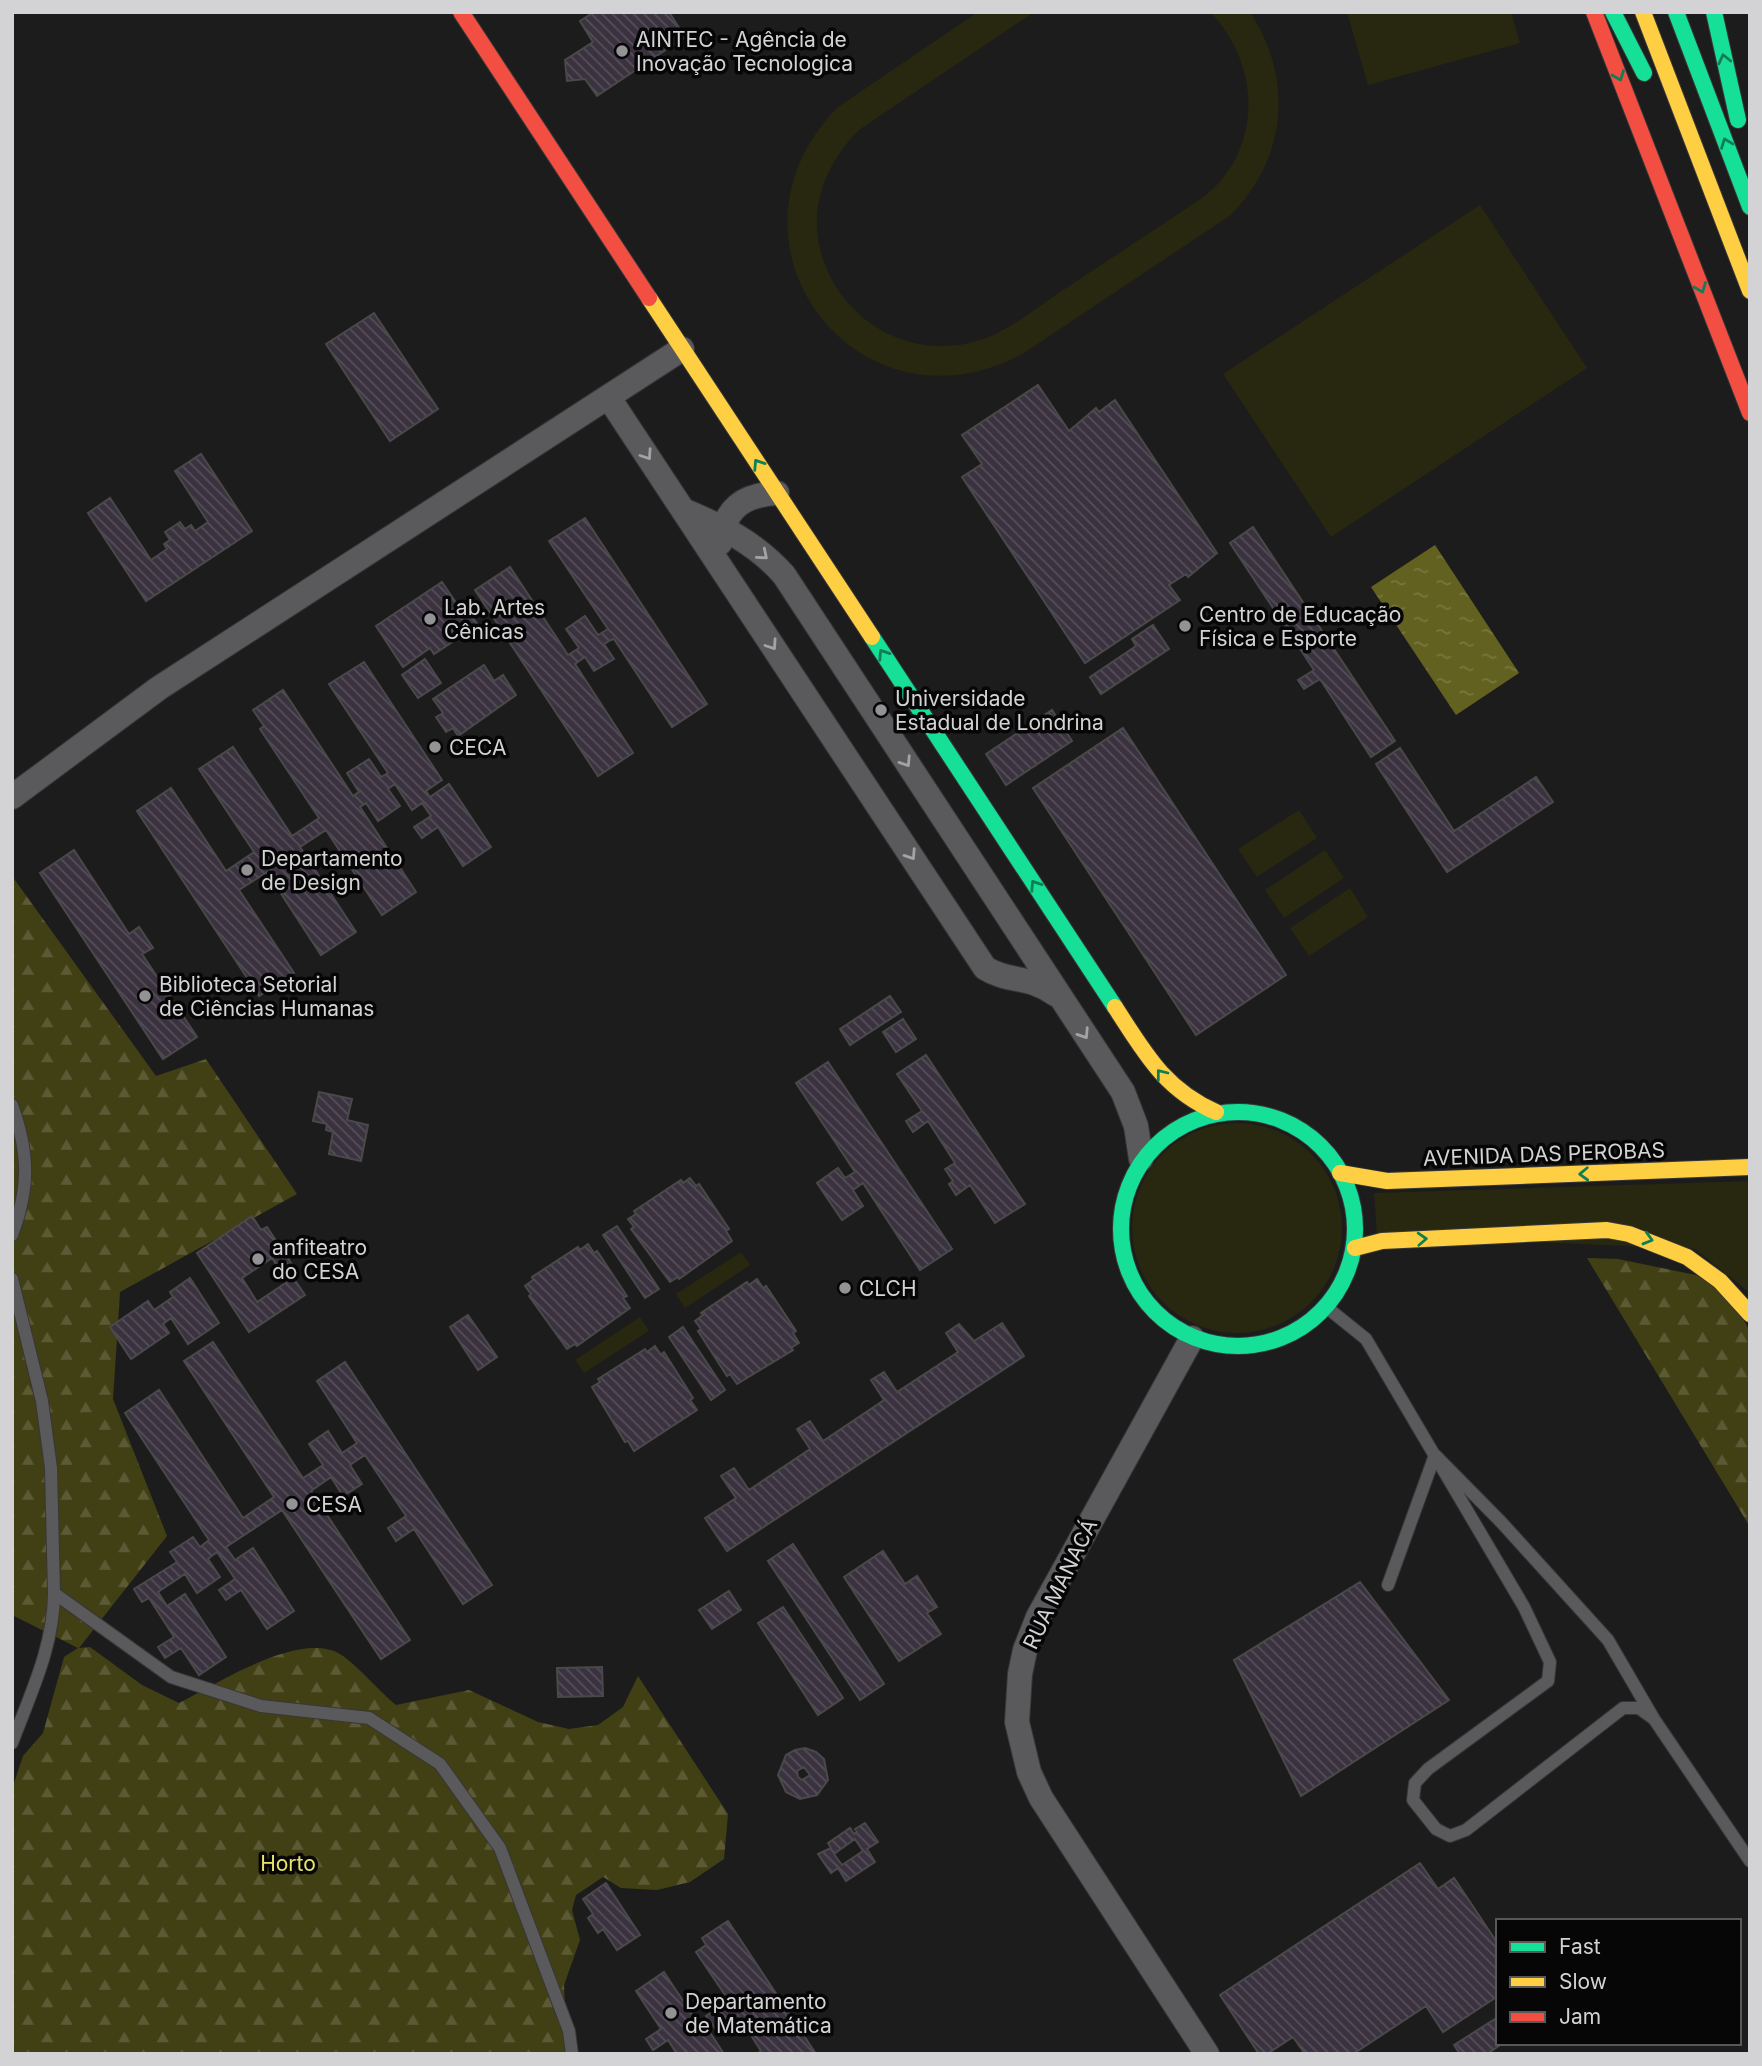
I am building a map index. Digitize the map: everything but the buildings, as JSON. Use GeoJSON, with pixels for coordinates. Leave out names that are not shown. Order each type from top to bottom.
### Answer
{"type":"FeatureCollection","features":[{"type":"Feature","properties":{"kind":"main road"},"geometry":{"type":"LineString","coordinates":[[461,12],[1156,1068],[1185,1098],[1216,1112]]}},
{"type":"Feature","properties":{"kind":"main road"},"geometry":{"type":"LineString","coordinates":[[1594,12],[1750,413]]}},
{"type":"Feature","properties":{"kind":"main road"},"geometry":{"type":"LineString","coordinates":[[1613,12],[1650,85]]}},
{"type":"Feature","properties":{"kind":"main road"},"geometry":{"type":"LineString","coordinates":[[1643,12],[1750,291]]}},
{"type":"Feature","properties":{"kind":"main road"},"geometry":{"type":"LineString","coordinates":[[1676,12],[1750,206]]}},
{"type":"Feature","properties":{"kind":"main road"},"geometry":{"type":"LineString","coordinates":[[1714,12],[1750,173]]}},
{"type":"Feature","properties":{"kind":"main road"},"geometry":{"type":"LineString","coordinates":[[1663,109],[1726,230]]}},
{"type":"Feature","properties":{"kind":"main road"},"geometry":{"type":"LineString","coordinates":[[1249,1111],[1281,1119],[1310,1135],[1334,1160],[1349,1191],[1355,1225],[1354,1248],[1338,1292],[1317,1317],[1289,1335],[1257,1345],[1224,1346],[1192,1338],[1159,1317],[1135,1287],[1121,1250],[1121,1211],[1132,1175],[1141,1159],[1154,1144],[1185,1123],[1216,1112],[1249,1111]]}},
{"type":"Feature","properties":{"kind":"main road","name":"AVENIDA DAS PEROBAS"},"geometry":{"type":"LineString","coordinates":[[1340,1173],[1387,1181],[1750,1167]]}},
{"type":"Feature","properties":{"kind":"main road"},"geometry":{"type":"LineString","coordinates":[[1354,1248],[1382,1241],[1607,1230],[1624,1232],[1663,1243],[1692,1257],[1720,1280],[1750,1314]]}},
{"type":"Feature","properties":{"kind":"street"},"geometry":{"type":"LineString","coordinates":[[12,797],[159,688],[682,349]]}},
{"type":"Feature","properties":{"kind":"street"},"geometry":{"type":"LineString","coordinates":[[609,398],[985,968],[995,974],[1042,984],[1062,999]]}},
{"type":"Feature","properties":{"kind":"street"},"geometry":{"type":"LineString","coordinates":[[717,562],[723,527],[738,503],[747,497],[778,493]]}},
{"type":"Feature","properties":{"kind":"street"},"geometry":{"type":"LineString","coordinates":[[683,510],[723,527],[757,549],[784,575],[1123,1092],[1136,1126],[1141,1159]]}},
{"type":"Feature","properties":{"kind":"street","name":"RUA MANACÁ"},"geometry":{"type":"LineString","coordinates":[[1192,1338],[1038,1617],[1020,1674],[1017,1722],[1029,1772],[1041,1798],[1207,2054]]}},
{"type":"Feature","properties":{"kind":"lane"},"geometry":{"type":"LineString","coordinates":[[12,1105],[25,1143],[26,1168],[12,1235]]}},
{"type":"Feature","properties":{"kind":"lane"},"geometry":{"type":"LineString","coordinates":[[12,1279],[41,1401],[51,1468],[54,1593],[54,1613],[44,1658],[12,1743]]}},
{"type":"Feature","properties":{"kind":"lane"},"geometry":{"type":"LineString","coordinates":[[1325,1307],[1366,1339],[1524,1606],[1550,1662],[1548,1681],[1428,1769],[1415,1783],[1413,1800],[1436,1829],[1450,1836],[1466,1830],[1623,1708],[1639,1708],[1654,1718]]}},
{"type":"Feature","properties":{"kind":"lane"},"geometry":{"type":"LineString","coordinates":[[1388,1585],[1435,1455]]}},
{"type":"Feature","properties":{"kind":"lane"},"geometry":{"type":"LineString","coordinates":[[1435,1455],[1503,1523],[1608,1640],[1654,1718],[1750,1861]]}},
{"type":"Feature","properties":{"kind":"lane"},"geometry":{"type":"LineString","coordinates":[[54,1593],[171,1677],[261,1706],[369,1718],[440,1764],[500,1848],[569,2031],[572,2054]]}},
{"type":"Feature","properties":{"kind":"shaded area"},"geometry":{"type":"Polygon","coordinates":[[[978,12],[1034,12],[859,130],[837,157],[818,204],[818,238],[822,256],[845,300],[862,317],[904,340],[927,345],[952,346],[977,341],[999,332],[1202,198],[1222,179],[1236,157],[1245,133],[1248,108],[1246,82],[1239,57],[1227,33],[1210,12],[1250,12],[1264,38],[1278,90],[1278,117],[1273,143],[1264,168],[1250,192],[1231,215],[1024,353],[963,374],[906,372],[857,351],[819,315],[795,268],[788,215],[801,160],[838,107],[978,12]]]}},
{"type":"Feature","properties":{"kind":"shaded area"},"geometry":{"type":"Polygon","coordinates":[[[1347,12],[1511,12],[1520,43],[1368,85],[1347,12]]]}},
{"type":"Feature","properties":{"kind":"shaded area"},"geometry":{"type":"Polygon","coordinates":[[[1480,205],[1587,368],[1331,537],[1223,374],[1480,205]]]}},
{"type":"Feature","properties":{"kind":"shaded area"},"geometry":{"type":"Polygon","coordinates":[[[1299,810],[1317,838],[1257,877],[1238,849],[1299,810]]]}},
{"type":"Feature","properties":{"kind":"shaded area"},"geometry":{"type":"Polygon","coordinates":[[[1325,850],[1344,878],[1284,918],[1265,890],[1325,850]]]}},
{"type":"Feature","properties":{"kind":"shaded area"},"geometry":{"type":"Polygon","coordinates":[[[1350,888],[1368,917],[1309,956],[1290,928],[1350,888]]]}},
{"type":"Feature","properties":{"kind":"shaded area"},"geometry":{"type":"Polygon","coordinates":[[[1237,1123],[1258,1125],[1277,1131],[1296,1140],[1312,1153],[1325,1169],[1334,1188],[1340,1207],[1340,1249],[1334,1268],[1325,1287],[1312,1303],[1296,1316],[1277,1325],[1258,1331],[1237,1333],[1216,1331],[1197,1325],[1178,1316],[1162,1303],[1149,1287],[1140,1268],[1134,1249],[1132,1228],[1134,1207],[1140,1188],[1149,1169],[1162,1153],[1178,1140],[1197,1131],[1216,1125],[1237,1123]]]}},
{"type":"Feature","properties":{"kind":"shaded area"},"geometry":{"type":"Polygon","coordinates":[[[1750,1181],[1750,1293],[1695,1249],[1377,1235],[1374,1193],[1750,1181]]]}},
{"type":"Feature","properties":{"kind":"shaded area"},"geometry":{"type":"Polygon","coordinates":[[[741,1252],[750,1265],[685,1308],[676,1294],[741,1252]]]}},
{"type":"Feature","properties":{"kind":"shaded area"},"geometry":{"type":"Polygon","coordinates":[[[640,1317],[649,1331],[584,1373],[575,1360],[640,1317]]]}},
{"type":"Feature","properties":{"kind":"green space","name":"Horto"},"geometry":{"type":"Polygon","coordinates":[[[12,876],[156,1076],[206,1059],[297,1194],[120,1292],[113,1399],[167,1536],[79,1648],[90,1647],[142,1685],[179,1703],[258,1662],[303,1649],[323,1648],[346,1658],[396,1705],[469,1690],[538,1722],[569,1729],[598,1725],[623,1707],[638,1676],[728,1814],[724,1859],[690,1882],[657,1890],[621,1888],[603,1877],[576,1895],[572,1910],[580,1940],[564,1985],[567,2054],[12,2053],[12,1789],[23,1756],[43,1733],[64,1657],[78,1648],[12,1615],[12,876]]]}},
{"type":"Feature","properties":{"kind":"green space"},"geometry":{"type":"Polygon","coordinates":[[[1587,1258],[1618,1259],[1720,1280],[1750,1331],[1750,1527],[1587,1258]]]}},
{"type":"Feature","properties":{"kind":"water"},"geometry":{"type":"Polygon","coordinates":[[[1435,545],[1519,673],[1456,715],[1371,587],[1435,545]]]}},
{"type":"Feature","properties":{"kind":"traffic: fast"},"geometry":{"type":"LineString","coordinates":[[1613,12],[1644,73]]}},
{"type":"Feature","properties":{"kind":"traffic: fast"},"geometry":{"type":"LineString","coordinates":[[1676,12],[1750,207]]}},
{"type":"Feature","properties":{"kind":"traffic: fast"},"geometry":{"type":"LineString","coordinates":[[1714,12],[1738,120]]}},
{"type":"Feature","properties":{"kind":"traffic: fast"},"geometry":{"type":"LineString","coordinates":[[872,637],[1115,1007]]}},
{"type":"Feature","properties":{"kind":"traffic: fast"},"geometry":{"type":"LineString","coordinates":[[1226,1112],[1250,1112],[1293,1125],[1321,1146],[1342,1174],[1353,1206],[1355,1229],[1353,1252],[1342,1284],[1321,1312],[1293,1333],[1272,1341],[1250,1346],[1226,1346],[1183,1333],[1164,1320],[1147,1303],[1134,1284],[1126,1263],[1121,1241],[1121,1217],[1134,1174],[1147,1155],[1164,1138],[1183,1125],[1204,1117],[1226,1112]]}},
{"type":"Feature","properties":{"kind":"traffic: slow"},"geometry":{"type":"LineString","coordinates":[[1643,12],[1750,291]]}},
{"type":"Feature","properties":{"kind":"traffic: slow"},"geometry":{"type":"LineString","coordinates":[[649,298],[872,637]]}},
{"type":"Feature","properties":{"kind":"traffic: slow"},"geometry":{"type":"LineString","coordinates":[[1115,1007],[1146,1054],[1169,1081],[1198,1103],[1216,1112]]}},
{"type":"Feature","properties":{"kind":"traffic: slow"},"geometry":{"type":"LineString","coordinates":[[1340,1173],[1387,1181],[1750,1167]]}},
{"type":"Feature","properties":{"kind":"traffic: slow"},"geometry":{"type":"LineString","coordinates":[[1355,1248],[1382,1241],[1607,1230],[1629,1234],[1687,1257],[1720,1281],[1750,1314]]}},
{"type":"Feature","properties":{"kind":"traffic: jam"},"geometry":{"type":"LineString","coordinates":[[461,12],[649,298]]}},
{"type":"Feature","properties":{"kind":"traffic: jam"},"geometry":{"type":"LineString","coordinates":[[1594,12],[1750,413]]}},
{"type":"Feature","properties":{"kind":"place","name":"AINTEC - Agência de Inovação Tecnologica"},"geometry":{"type":"Point","coordinates":[622,51]}},
{"type":"Feature","properties":{"kind":"place","name":"Lab. Artes Cênicas"},"geometry":{"type":"Point","coordinates":[430,619]}},
{"type":"Feature","properties":{"kind":"place","name":"Centro de Educação Física e Esporte"},"geometry":{"type":"Point","coordinates":[1185,626]}},
{"type":"Feature","properties":{"kind":"place","name":"Universidade Estadual de Londrina"},"geometry":{"type":"Point","coordinates":[881,710]}},
{"type":"Feature","properties":{"kind":"place","name":"CECA"},"geometry":{"type":"Point","coordinates":[435,747]}},
{"type":"Feature","properties":{"kind":"place","name":"Departamento de Design"},"geometry":{"type":"Point","coordinates":[247,870]}},
{"type":"Feature","properties":{"kind":"place","name":"Biblioteca Setorial de Ciências Humanas"},"geometry":{"type":"Point","coordinates":[145,996]}},
{"type":"Feature","properties":{"kind":"place","name":"anfiteatro do CESA"},"geometry":{"type":"Point","coordinates":[258,1259]}},
{"type":"Feature","properties":{"kind":"place","name":"CLCH"},"geometry":{"type":"Point","coordinates":[845,1288]}},
{"type":"Feature","properties":{"kind":"place","name":"CESA"},"geometry":{"type":"Point","coordinates":[292,1504]}},
{"type":"Feature","properties":{"kind":"place","name":"Departamento de Matemática"},"geometry":{"type":"Point","coordinates":[671,2013]}}]}
